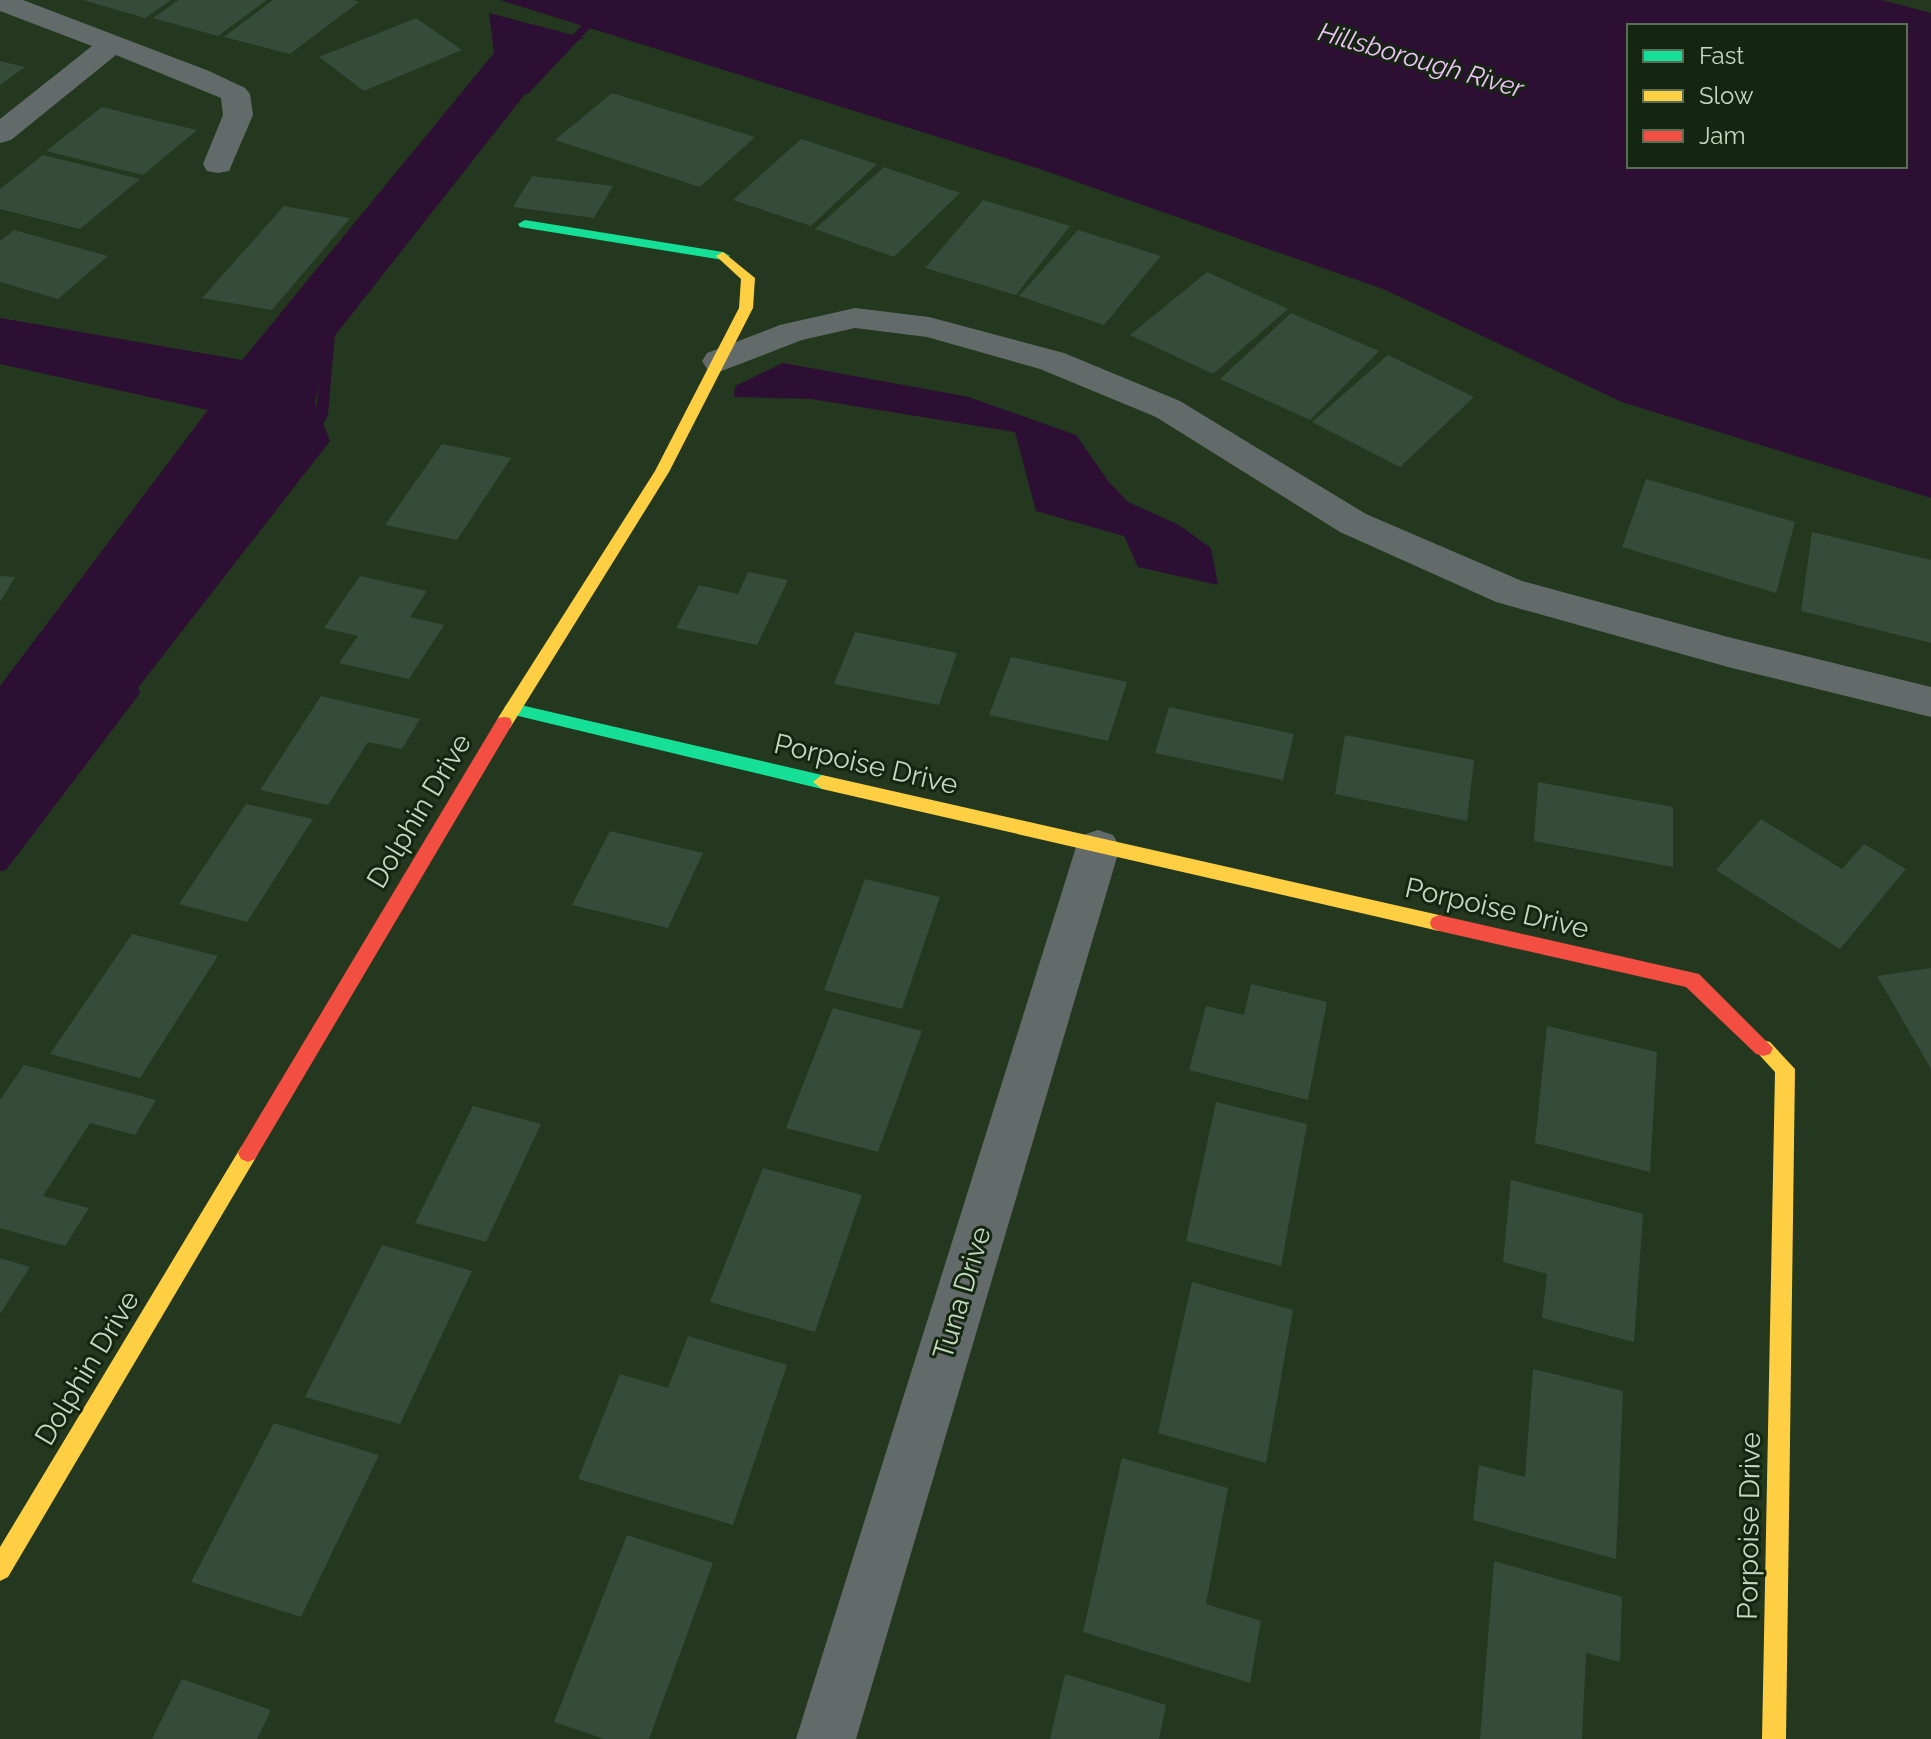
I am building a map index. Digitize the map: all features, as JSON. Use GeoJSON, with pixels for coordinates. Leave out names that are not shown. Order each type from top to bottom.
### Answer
{"type":"FeatureCollection","features":[{"type":"Feature","properties":{"kind":"street"},"geometry":{"type":"LineString","coordinates":[[0,1],[199,77],[235,94],[238,115],[218,164]]}},
{"type":"Feature","properties":{"kind":"street"},"geometry":{"type":"LineString","coordinates":[[0,134],[111,45]]}},
{"type":"Feature","properties":{"kind":"street","name":"Dolphin Drive"},"geometry":{"type":"LineString","coordinates":[[0,1569],[512,709],[662,472],[746,308],[748,278],[725,256],[525,224]]}},
{"type":"Feature","properties":{"kind":"street"},"geometry":{"type":"LineString","coordinates":[[719,361],[792,332],[855,318],[929,327],[1052,361],[1168,409],[1353,523],[1510,592],[1728,652],[1931,702]]}},
{"type":"Feature","properties":{"kind":"street","name":"Porpoise Drive"},"geometry":{"type":"LineString","coordinates":[[512,709],[1098,847],[1692,980],[1785,1069],[1774,1739]]}},
{"type":"Feature","properties":{"kind":"street","name":"Tuna Drive"},"geometry":{"type":"LineString","coordinates":[[826,1739],[1098,847]]}},
{"type":"Feature","properties":{"kind":"water","name":"Hillsborough River"},"geometry":{"type":"Polygon","coordinates":[[[500,0],[1882,0],[1931,13],[1931,498],[1622,402],[1383,289],[1040,169],[500,0]]]}},
{"type":"Feature","properties":{"kind":"water"},"geometry":{"type":"Polygon","coordinates":[[[489,13],[585,38],[574,41],[544,70],[326,347],[315,403],[330,441],[0,865],[0,686],[208,410],[0,364],[0,318],[242,360],[494,53],[489,13]]]}},
{"type":"Feature","properties":{"kind":"water"},"geometry":{"type":"Polygon","coordinates":[[[783,363],[969,397],[1076,435],[1109,482],[1128,502],[1179,525],[1211,548],[1218,585],[1138,567],[1124,536],[1036,511],[1015,432],[811,399],[734,397],[735,386],[783,363]]]}},
{"type":"Feature","properties":{"kind":"building"},"geometry":{"type":"Polygon","coordinates":[[[83,0],[171,0],[145,18],[83,0]]]}},
{"type":"Feature","properties":{"kind":"building"},"geometry":{"type":"Polygon","coordinates":[[[179,0],[267,0],[218,36],[153,18],[179,0]]]}},
{"type":"Feature","properties":{"kind":"building"},"geometry":{"type":"Polygon","coordinates":[[[273,0],[359,2],[290,54],[224,37],[273,0]]]}},
{"type":"Feature","properties":{"kind":"building"},"geometry":{"type":"Polygon","coordinates":[[[416,18],[462,50],[364,91],[319,57],[416,18]]]}},
{"type":"Feature","properties":{"kind":"building"},"geometry":{"type":"Polygon","coordinates":[[[0,61],[25,67],[0,85],[0,61]]]}},
{"type":"Feature","properties":{"kind":"building"},"geometry":{"type":"Polygon","coordinates":[[[612,93],[755,137],[700,187],[555,140],[612,93]]]}},
{"type":"Feature","properties":{"kind":"building"},"geometry":{"type":"Polygon","coordinates":[[[102,107],[197,130],[143,175],[46,151],[102,107]]]}},
{"type":"Feature","properties":{"kind":"building"},"geometry":{"type":"Polygon","coordinates":[[[801,139],[877,164],[811,226],[733,200],[801,139]]]}},
{"type":"Feature","properties":{"kind":"building"},"geometry":{"type":"Polygon","coordinates":[[[43,155],[140,179],[80,229],[0,209],[0,189],[43,155]]]}},
{"type":"Feature","properties":{"kind":"building"},"geometry":{"type":"Polygon","coordinates":[[[884,167],[960,193],[894,257],[815,229],[884,167]]]}},
{"type":"Feature","properties":{"kind":"building"},"geometry":{"type":"Polygon","coordinates":[[[532,176],[613,186],[594,218],[513,207],[532,176]]]}},
{"type":"Feature","properties":{"kind":"building"},"geometry":{"type":"Polygon","coordinates":[[[983,200],[1070,226],[1016,295],[925,268],[983,200]]]}},
{"type":"Feature","properties":{"kind":"building"},"geometry":{"type":"Polygon","coordinates":[[[284,206],[350,218],[272,310],[202,298],[284,206]]]}},
{"type":"Feature","properties":{"kind":"building"},"geometry":{"type":"Polygon","coordinates":[[[14,230],[108,256],[58,299],[0,282],[0,241],[14,230]]]}},
{"type":"Feature","properties":{"kind":"building"},"geometry":{"type":"Polygon","coordinates":[[[1078,230],[1161,256],[1104,325],[1019,296],[1078,230]]]}},
{"type":"Feature","properties":{"kind":"building"},"geometry":{"type":"Polygon","coordinates":[[[1207,272],[1288,309],[1213,374],[1130,335],[1207,272]]]}},
{"type":"Feature","properties":{"kind":"building"},"geometry":{"type":"Polygon","coordinates":[[[1291,313],[1379,351],[1310,420],[1220,379],[1291,313]]]}},
{"type":"Feature","properties":{"kind":"building"},"geometry":{"type":"Polygon","coordinates":[[[1388,355],[1474,397],[1400,467],[1312,422],[1388,355]]]}},
{"type":"Feature","properties":{"kind":"building"},"geometry":{"type":"Polygon","coordinates":[[[442,444],[511,458],[457,540],[385,525],[442,444]]]}},
{"type":"Feature","properties":{"kind":"building"},"geometry":{"type":"Polygon","coordinates":[[[1646,479],[1795,522],[1776,593],[1622,547],[1646,479]]]}},
{"type":"Feature","properties":{"kind":"building"},"geometry":{"type":"Polygon","coordinates":[[[1812,532],[1931,560],[1931,643],[1801,611],[1812,532]]]}},
{"type":"Feature","properties":{"kind":"building"},"geometry":{"type":"Polygon","coordinates":[[[748,572],[788,580],[757,645],[676,628],[699,585],[738,594],[748,572]]]}},
{"type":"Feature","properties":{"kind":"building"},"geometry":{"type":"Polygon","coordinates":[[[0,576],[15,577],[0,602],[0,576]]]}},
{"type":"Feature","properties":{"kind":"building"},"geometry":{"type":"Polygon","coordinates":[[[360,576],[427,591],[410,617],[444,625],[409,679],[339,663],[358,636],[324,628],[360,576]]]}},
{"type":"Feature","properties":{"kind":"building"},"geometry":{"type":"Polygon","coordinates":[[[855,632],[957,653],[939,705],[834,684],[855,632]]]}},
{"type":"Feature","properties":{"kind":"building"},"geometry":{"type":"Polygon","coordinates":[[[1011,657],[1127,682],[1108,741],[989,715],[1011,657]]]}},
{"type":"Feature","properties":{"kind":"building"},"geometry":{"type":"Polygon","coordinates":[[[321,696],[420,719],[402,749],[368,742],[328,805],[260,790],[321,696]]]}},
{"type":"Feature","properties":{"kind":"building"},"geometry":{"type":"Polygon","coordinates":[[[1169,707],[1294,734],[1283,780],[1155,753],[1169,707]]]}},
{"type":"Feature","properties":{"kind":"building"},"geometry":{"type":"Polygon","coordinates":[[[1345,735],[1474,760],[1467,821],[1335,794],[1345,735]]]}},
{"type":"Feature","properties":{"kind":"building"},"geometry":{"type":"Polygon","coordinates":[[[1538,782],[1673,807],[1673,867],[1534,841],[1538,782]]]}},
{"type":"Feature","properties":{"kind":"building"},"geometry":{"type":"Polygon","coordinates":[[[246,804],[313,819],[247,922],[179,904],[246,804]]]}},
{"type":"Feature","properties":{"kind":"building"},"geometry":{"type":"Polygon","coordinates":[[[1761,819],[1842,869],[1864,844],[1906,869],[1840,949],[1716,870],[1761,819]]]}},
{"type":"Feature","properties":{"kind":"building"},"geometry":{"type":"Polygon","coordinates":[[[610,831],[703,853],[668,928],[572,905],[610,831]]]}},
{"type":"Feature","properties":{"kind":"building"},"geometry":{"type":"Polygon","coordinates":[[[865,879],[940,897],[902,1009],[824,990],[865,879]]]}},
{"type":"Feature","properties":{"kind":"building"},"geometry":{"type":"Polygon","coordinates":[[[132,934],[218,956],[140,1078],[50,1054],[132,934]]]}},
{"type":"Feature","properties":{"kind":"building"},"geometry":{"type":"Polygon","coordinates":[[[1931,968],[1931,1069],[1877,976],[1931,968]]]}},
{"type":"Feature","properties":{"kind":"building"},"geometry":{"type":"Polygon","coordinates":[[[1251,984],[1327,1002],[1308,1100],[1189,1070],[1206,1006],[1244,1015],[1251,984]]]}},
{"type":"Feature","properties":{"kind":"building"},"geometry":{"type":"Polygon","coordinates":[[[833,1008],[922,1031],[878,1152],[786,1128],[833,1008]]]}},
{"type":"Feature","properties":{"kind":"building"},"geometry":{"type":"Polygon","coordinates":[[[1547,1026],[1657,1052],[1650,1172],[1535,1143],[1547,1026]]]}},
{"type":"Feature","properties":{"kind":"building"},"geometry":{"type":"Polygon","coordinates":[[[24,1065],[156,1100],[135,1135],[90,1123],[43,1196],[89,1208],[65,1246],[0,1228],[0,1100],[24,1065]]]}},
{"type":"Feature","properties":{"kind":"building"},"geometry":{"type":"Polygon","coordinates":[[[1216,1102],[1307,1124],[1281,1266],[1186,1241],[1216,1102]]]}},
{"type":"Feature","properties":{"kind":"building"},"geometry":{"type":"Polygon","coordinates":[[[473,1106],[541,1124],[486,1242],[415,1223],[473,1106]]]}},
{"type":"Feature","properties":{"kind":"building"},"geometry":{"type":"Polygon","coordinates":[[[763,1168],[862,1195],[815,1332],[710,1302],[763,1168]]]}},
{"type":"Feature","properties":{"kind":"building"},"geometry":{"type":"Polygon","coordinates":[[[1511,1180],[1643,1214],[1634,1342],[1542,1318],[1547,1274],[1503,1262],[1511,1180]]]}},
{"type":"Feature","properties":{"kind":"building"},"geometry":{"type":"Polygon","coordinates":[[[382,1245],[472,1271],[400,1424],[305,1397],[382,1245]]]}},
{"type":"Feature","properties":{"kind":"building"},"geometry":{"type":"Polygon","coordinates":[[[0,1258],[30,1267],[0,1314],[0,1258]]]}},
{"type":"Feature","properties":{"kind":"building"},"geometry":{"type":"Polygon","coordinates":[[[1192,1282],[1293,1310],[1266,1463],[1158,1433],[1192,1282]]]}},
{"type":"Feature","properties":{"kind":"building"},"geometry":{"type":"Polygon","coordinates":[[[688,1336],[787,1365],[733,1525],[578,1479],[620,1374],[668,1388],[688,1336]]]}},
{"type":"Feature","properties":{"kind":"building"},"geometry":{"type":"Polygon","coordinates":[[[1533,1369],[1623,1391],[1616,1559],[1473,1520],[1479,1465],[1525,1477],[1533,1369]]]}},
{"type":"Feature","properties":{"kind":"building"},"geometry":{"type":"Polygon","coordinates":[[[274,1423],[379,1455],[301,1617],[191,1582],[274,1423]]]}},
{"type":"Feature","properties":{"kind":"building"},"geometry":{"type":"Polygon","coordinates":[[[1122,1458],[1228,1488],[1206,1604],[1261,1621],[1250,1683],[1083,1632],[1122,1458]]]}},
{"type":"Feature","properties":{"kind":"building"},"geometry":{"type":"Polygon","coordinates":[[[627,1535],[713,1563],[649,1739],[604,1739],[554,1722],[627,1535]]]}},
{"type":"Feature","properties":{"kind":"building"},"geometry":{"type":"Polygon","coordinates":[[[1494,1561],[1622,1597],[1620,1662],[1586,1653],[1582,1739],[1480,1739],[1494,1561]]]}},
{"type":"Feature","properties":{"kind":"building"},"geometry":{"type":"Polygon","coordinates":[[[1065,1674],[1166,1705],[1159,1739],[1050,1739],[1065,1674]]]}},
{"type":"Feature","properties":{"kind":"building"},"geometry":{"type":"Polygon","coordinates":[[[182,1679],[271,1710],[257,1739],[152,1739],[182,1679]]]}},
{"type":"Feature","properties":{"kind":"waterway"},"geometry":{"type":"LineString","coordinates":[[524,92],[587,26]]}},
{"type":"Feature","properties":{"kind":"waterway"},"geometry":{"type":"LineString","coordinates":[[310,437],[322,415],[329,333],[334,325]]}},
{"type":"Feature","properties":{"kind":"waterway"},"geometry":{"type":"LineString","coordinates":[[0,865],[133,692]]}},
{"type":"Feature","properties":{"kind":"traffic: fast"},"geometry":{"type":"LineString","coordinates":[[525,224],[723,256]]}},
{"type":"Feature","properties":{"kind":"traffic: fast"},"geometry":{"type":"LineString","coordinates":[[512,709],[822,782]]}},
{"type":"Feature","properties":{"kind":"traffic: slow"},"geometry":{"type":"LineString","coordinates":[[504,723],[662,472],[746,308],[748,278],[723,256]]}},
{"type":"Feature","properties":{"kind":"traffic: slow"},"geometry":{"type":"LineString","coordinates":[[822,782],[1439,923]]}},
{"type":"Feature","properties":{"kind":"traffic: slow"},"geometry":{"type":"LineString","coordinates":[[1763,1048],[1785,1069],[1774,1739]]}},
{"type":"Feature","properties":{"kind":"traffic: slow"},"geometry":{"type":"LineString","coordinates":[[0,1569],[248,1153]]}},
{"type":"Feature","properties":{"kind":"traffic: jam"},"geometry":{"type":"LineString","coordinates":[[248,1153],[504,723]]}},
{"type":"Feature","properties":{"kind":"traffic: jam"},"geometry":{"type":"LineString","coordinates":[[1439,923],[1692,980],[1763,1048]]}}]}
